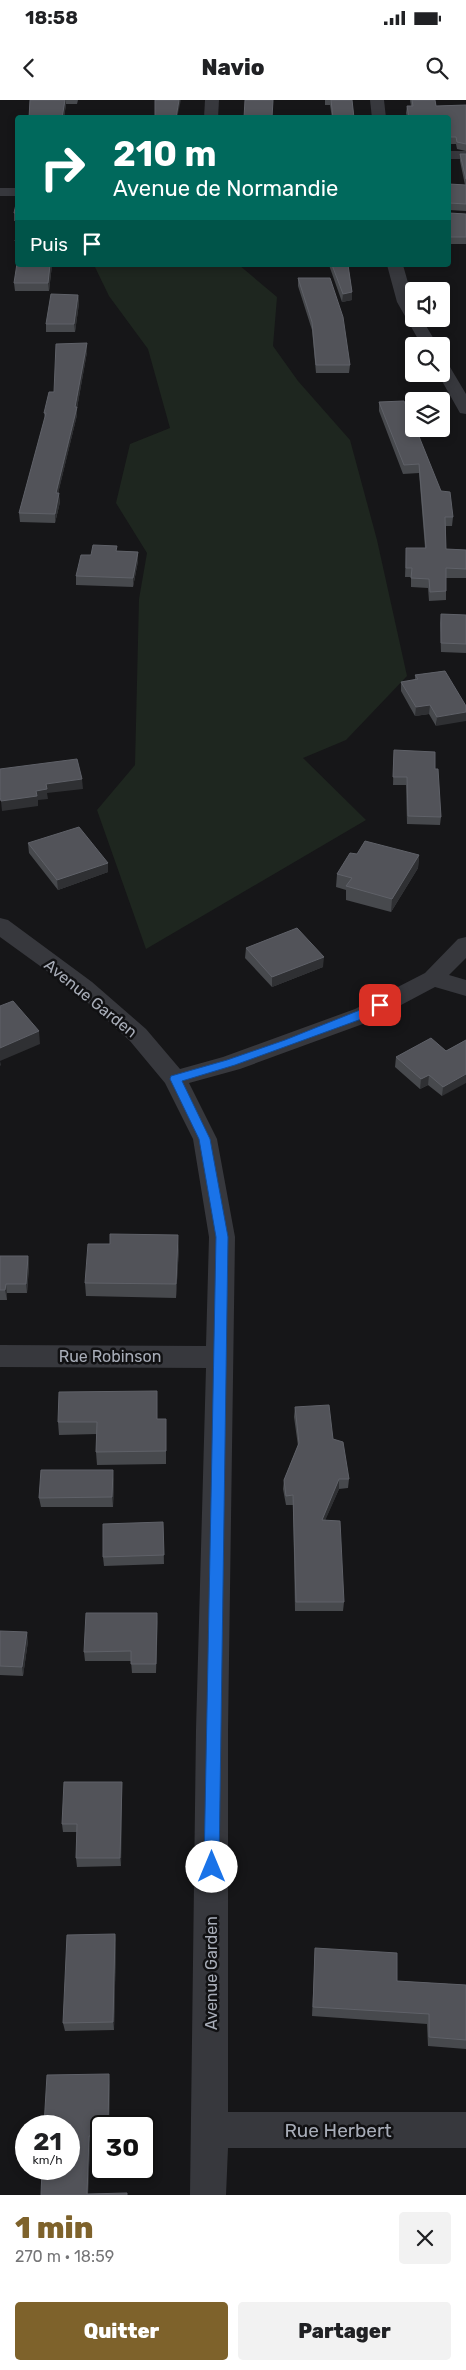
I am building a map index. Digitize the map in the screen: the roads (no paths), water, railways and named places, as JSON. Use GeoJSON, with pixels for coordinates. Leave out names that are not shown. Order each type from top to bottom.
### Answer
{"type":"FeatureCollection","features":[{"type":"Feature","properties":{"kind":"street"},"geometry":{"type":"LineString","coordinates":[[212,100],[212,115]]}},
{"type":"Feature","properties":{"kind":"street"},"geometry":{"type":"LineString","coordinates":[[377,100],[379,115]]}},
{"type":"Feature","properties":{"kind":"street"},"geometry":{"type":"LineString","coordinates":[[451,155],[466,155]]}},
{"type":"Feature","properties":{"kind":"street"},"geometry":{"type":"LineString","coordinates":[[0,192],[15,192]]}},
{"type":"Feature","properties":{"kind":"street"},"geometry":{"type":"LineString","coordinates":[[395,267],[405,304]]}},
{"type":"Feature","properties":{"kind":"street"},"geometry":{"type":"LineString","coordinates":[[450,381],[466,409]]}},
{"type":"Feature","properties":{"kind":"street","name":"Avenue Garden"},"geometry":{"type":"LineString","coordinates":[[4,933],[84,987],[138,1035],[175,1079],[204,1139],[222,1237],[212,1730],[208,2195]]}},
{"type":"Feature","properties":{"kind":"street"},"geometry":{"type":"LineString","coordinates":[[175,1079],[231,1063],[363,1014],[433,978],[466,944]]}},
{"type":"Feature","properties":{"kind":"street"},"geometry":{"type":"LineString","coordinates":[[433,978],[466,988]]}},
{"type":"Feature","properties":{"kind":"street","name":"Rue Robinson"},"geometry":{"type":"LineString","coordinates":[[0,1356],[220,1357]]}},
{"type":"Feature","properties":{"kind":"street","name":"Rue Herbert"},"geometry":{"type":"LineString","coordinates":[[210,2130],[466,2130]]}}]}
